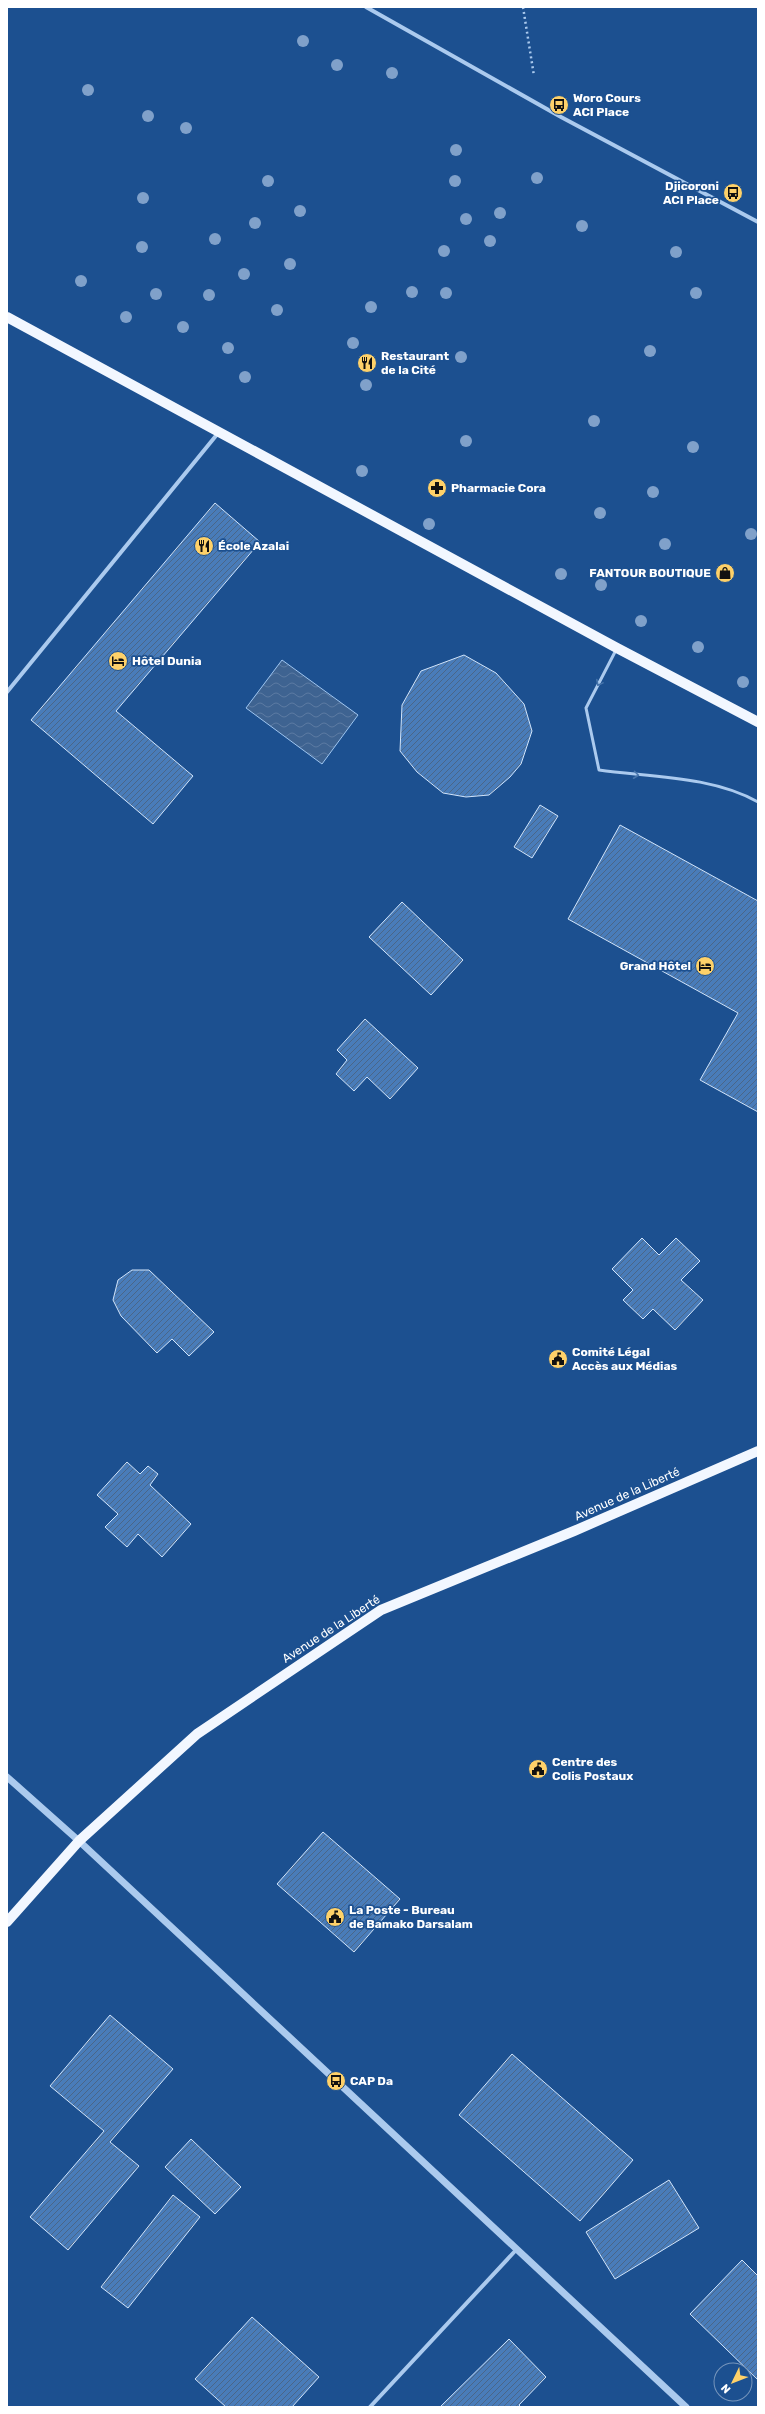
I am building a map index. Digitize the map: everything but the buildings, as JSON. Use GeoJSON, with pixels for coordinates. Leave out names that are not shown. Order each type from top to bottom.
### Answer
{"type":"FeatureCollection","features":[{"type":"Feature","properties":{"kind":"main road"},"geometry":{"type":"LineString","coordinates":[[7,317],[617,648],[758,722]]}},
{"type":"Feature","properties":{"kind":"main road","name":"Avenue de la Liberté"},"geometry":{"type":"LineString","coordinates":[[7,1922],[79,1842],[197,1734],[381,1610],[574,1531],[758,1451]]}},
{"type":"Feature","properties":{"kind":"street"},"geometry":{"type":"LineString","coordinates":[[366,7],[539,105],[758,222]]}},
{"type":"Feature","properties":{"kind":"street"},"geometry":{"type":"LineString","coordinates":[[7,692],[219,432]]}},
{"type":"Feature","properties":{"kind":"street"},"geometry":{"type":"LineString","coordinates":[[7,1777],[79,1842],[686,2407]]}},
{"type":"Feature","properties":{"kind":"street"},"geometry":{"type":"LineString","coordinates":[[370,2407],[516,2250]]}},
{"type":"Feature","properties":{"kind":"lane"},"geometry":{"type":"LineString","coordinates":[[617,648],[586,708],[598,770],[702,783],[748,796],[758,802]]}},
{"type":"Feature","properties":{"kind":"path"},"geometry":{"type":"LineString","coordinates":[[523,7],[539,105]]}},
{"type":"Feature","properties":{"kind":"water"},"geometry":{"type":"Polygon","coordinates":[[[282,660],[358,715],[322,764],[246,708],[282,660]]]}},
{"type":"Feature","properties":{"kind":"place","name":"Woro Cours ACI Place"},"geometry":{"type":"Point","coordinates":[559,105]}},
{"type":"Feature","properties":{"kind":"place","name":"Djicoroni ACI Place"},"geometry":{"type":"Point","coordinates":[733,193]}},
{"type":"Feature","properties":{"kind":"place","name":"Restaurant de la Cité"},"geometry":{"type":"Point","coordinates":[367,363]}},
{"type":"Feature","properties":{"kind":"place","name":"Pharmacie Cora"},"geometry":{"type":"Point","coordinates":[437,488]}},
{"type":"Feature","properties":{"kind":"place","name":"École Azalai"},"geometry":{"type":"Point","coordinates":[204,546]}},
{"type":"Feature","properties":{"kind":"place","name":"FANTOUR BOUTIQUE"},"geometry":{"type":"Point","coordinates":[725,573]}},
{"type":"Feature","properties":{"kind":"place","name":"Hôtel Dunia"},"geometry":{"type":"Point","coordinates":[118,661]}},
{"type":"Feature","properties":{"kind":"place","name":"Grand Hôtel"},"geometry":{"type":"Point","coordinates":[705,966]}},
{"type":"Feature","properties":{"kind":"place","name":"Comité Légal Accès aux Médias"},"geometry":{"type":"Point","coordinates":[558,1359]}},
{"type":"Feature","properties":{"kind":"place","name":"Centre des Colis Postaux"},"geometry":{"type":"Point","coordinates":[538,1769]}},
{"type":"Feature","properties":{"kind":"place","name":"La Poste - Bureau de Bamako Darsalam"},"geometry":{"type":"Point","coordinates":[335,1917]}},
{"type":"Feature","properties":{"kind":"place","name":"CAP Da"},"geometry":{"type":"Point","coordinates":[336,2081]}}]}
